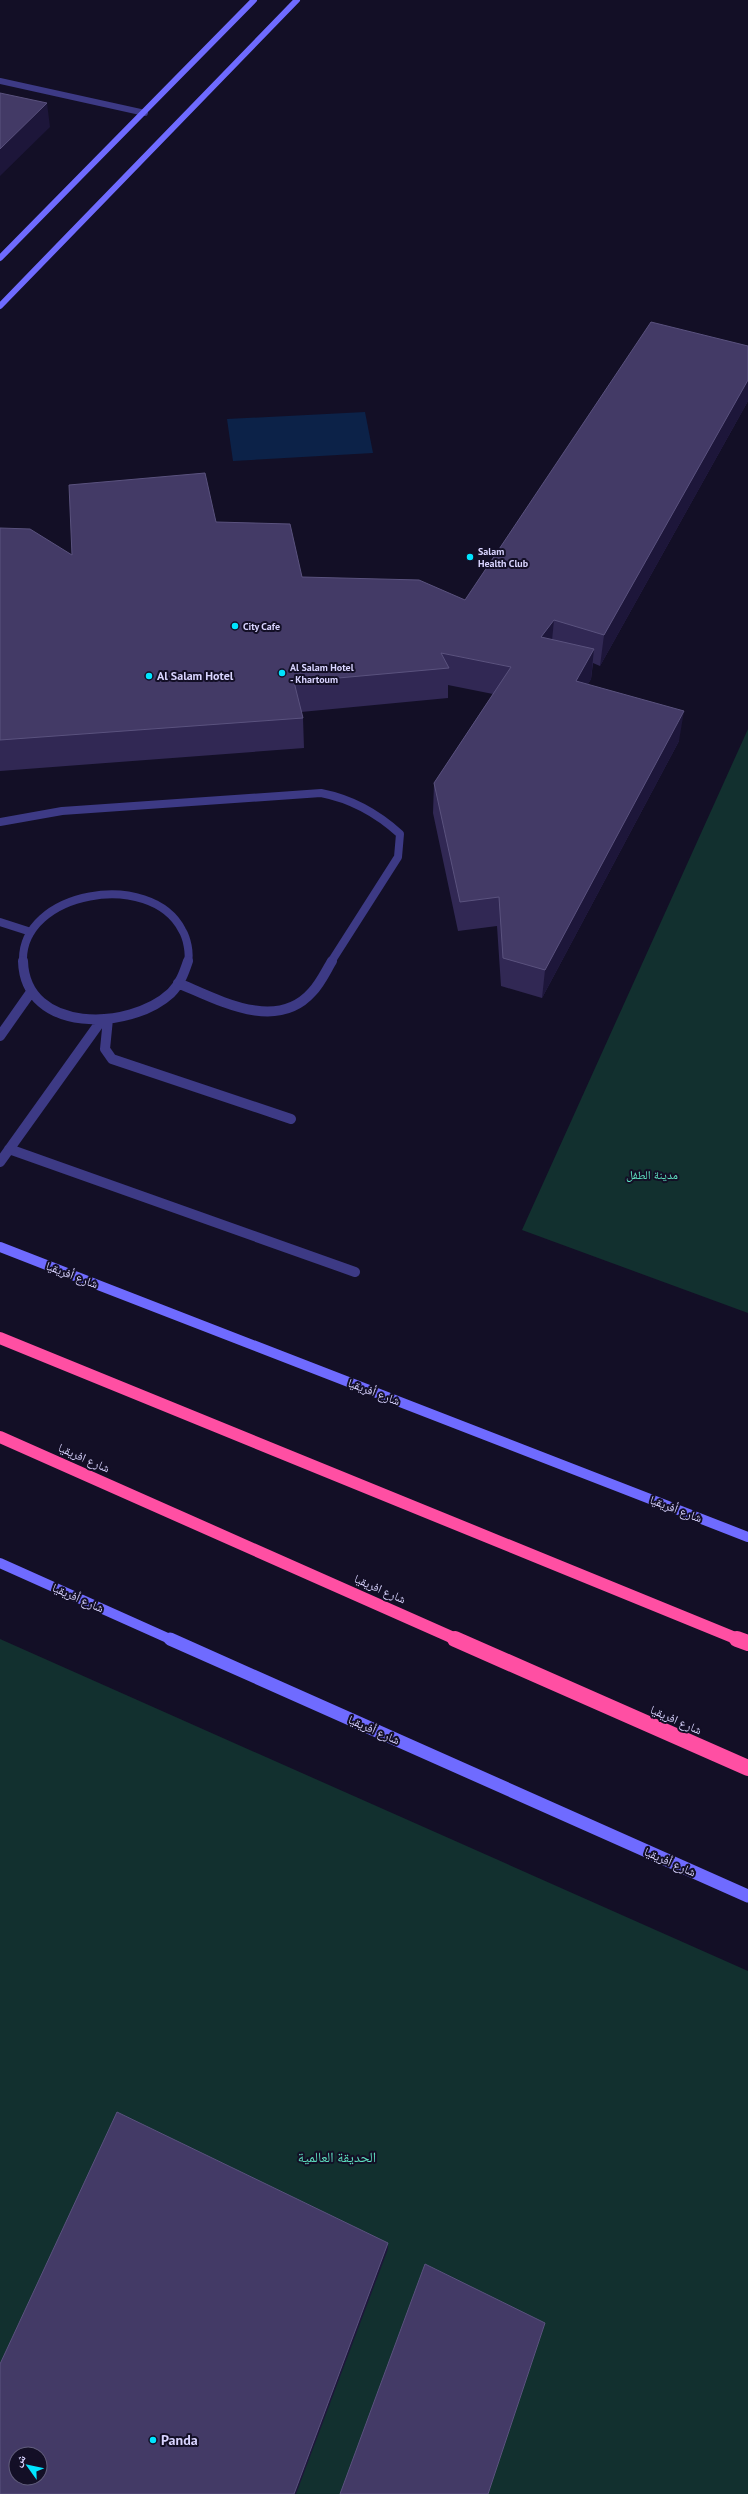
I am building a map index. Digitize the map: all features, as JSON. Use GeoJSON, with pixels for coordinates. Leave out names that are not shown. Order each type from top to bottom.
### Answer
{"type":"FeatureCollection","features":[{"type":"Feature","properties":{"kind":"highway"},"geometry":{"type":"LineString","coordinates":[[0,1338],[748,1643]]}},
{"type":"Feature","properties":{"kind":"highway","name":"شارع افريقيا"},"geometry":{"type":"LineString","coordinates":[[0,1437],[748,1768]]}},
{"type":"Feature","properties":{"kind":"street"},"geometry":{"type":"LineString","coordinates":[[0,258],[254,0]]}},
{"type":"Feature","properties":{"kind":"street"},"geometry":{"type":"LineString","coordinates":[[0,306],[297,0]]}},
{"type":"Feature","properties":{"kind":"street"},"geometry":{"type":"LineString","coordinates":[[0,81],[144,113]]}},
{"type":"Feature","properties":{"kind":"street"},"geometry":{"type":"LineString","coordinates":[[0,822],[62,811],[321,793],[341,796],[359,804],[382,817],[400,834],[398,857],[312,993],[290,1007],[277,1011],[256,1013],[178,983]]}},
{"type":"Feature","properties":{"kind":"street"},"geometry":{"type":"LineString","coordinates":[[124,894],[149,900],[169,912],[183,929],[190,949],[186,969],[178,983],[174,989],[154,1005],[129,1016],[104,1020],[73,1018],[49,1008],[31,992],[23,973],[22,952],[31,932],[48,915],[70,902],[97,895],[124,894]]}},
{"type":"Feature","properties":{"kind":"street"},"geometry":{"type":"LineString","coordinates":[[0,922],[31,932]]}},
{"type":"Feature","properties":{"kind":"street"},"geometry":{"type":"LineString","coordinates":[[0,1036],[31,992]]}},
{"type":"Feature","properties":{"kind":"street"},"geometry":{"type":"LineString","coordinates":[[104,1020],[105,1049],[112,1059],[291,1119]]}},
{"type":"Feature","properties":{"kind":"street"},"geometry":{"type":"LineString","coordinates":[[0,1162],[104,1020]]}},
{"type":"Feature","properties":{"kind":"street"},"geometry":{"type":"LineString","coordinates":[[9,1149],[355,1272]]}},
{"type":"Feature","properties":{"kind":"street","name":"شارع أفريقيا"},"geometry":{"type":"LineString","coordinates":[[0,1247],[748,1537]]}},
{"type":"Feature","properties":{"kind":"street","name":"شارع أفريقيا"},"geometry":{"type":"LineString","coordinates":[[0,1563],[748,1896]]}},
{"type":"Feature","properties":{"kind":"green space","name":"مدينة الطفل"},"geometry":{"type":"Polygon","coordinates":[[[748,729],[748,1313],[522,1230],[748,729]]]}},
{"type":"Feature","properties":{"kind":"green space","name":"الحديقة العالمية"},"geometry":{"type":"Polygon","coordinates":[[[0,1639],[748,1971],[748,2494],[0,2494],[0,1639]]]}},
{"type":"Feature","properties":{"kind":"water"},"geometry":{"type":"Polygon","coordinates":[[[365,412],[373,453],[233,461],[227,419],[365,412]]]}},
{"type":"Feature","properties":{"kind":"building"},"geometry":{"type":"Polygon","coordinates":[[[0,93],[47,103],[0,149],[0,93]]]}},
{"type":"Feature","properties":{"kind":"building","name":"Al Salam Hotel - Khartoum"},"geometry":{"type":"Polygon","coordinates":[[[651,322],[748,346],[748,380],[604,635],[554,620],[541,637],[594,649],[576,681],[684,711],[545,970],[503,958],[499,897],[460,902],[434,783],[511,667],[441,653],[449,668],[294,682],[303,718],[0,740],[0,528],[30,529],[72,555],[69,485],[205,473],[216,522],[290,524],[302,577],[419,580],[465,600],[651,322]]]}},
{"type":"Feature","properties":{"kind":"building"},"geometry":{"type":"Polygon","coordinates":[[[117,2112],[388,2243],[294,2494],[0,2494],[0,2364],[117,2112]]]}},
{"type":"Feature","properties":{"kind":"building"},"geometry":{"type":"Polygon","coordinates":[[[425,2264],[545,2323],[488,2494],[340,2494],[425,2264]]]}},
{"type":"Feature","properties":{"kind":"place","name":"Salam Health Club"},"geometry":{"type":"Point","coordinates":[470,557]}},
{"type":"Feature","properties":{"kind":"place","name":"City Cafe"},"geometry":{"type":"Point","coordinates":[235,626]}},
{"type":"Feature","properties":{"kind":"place","name":"Al Salam Hotel - Khartoum"},"geometry":{"type":"Point","coordinates":[282,673]}},
{"type":"Feature","properties":{"kind":"place","name":"Al Salam Hotel"},"geometry":{"type":"Point","coordinates":[149,676]}},
{"type":"Feature","properties":{"kind":"place","name":"Panda"},"geometry":{"type":"Point","coordinates":[153,2440]}}]}
